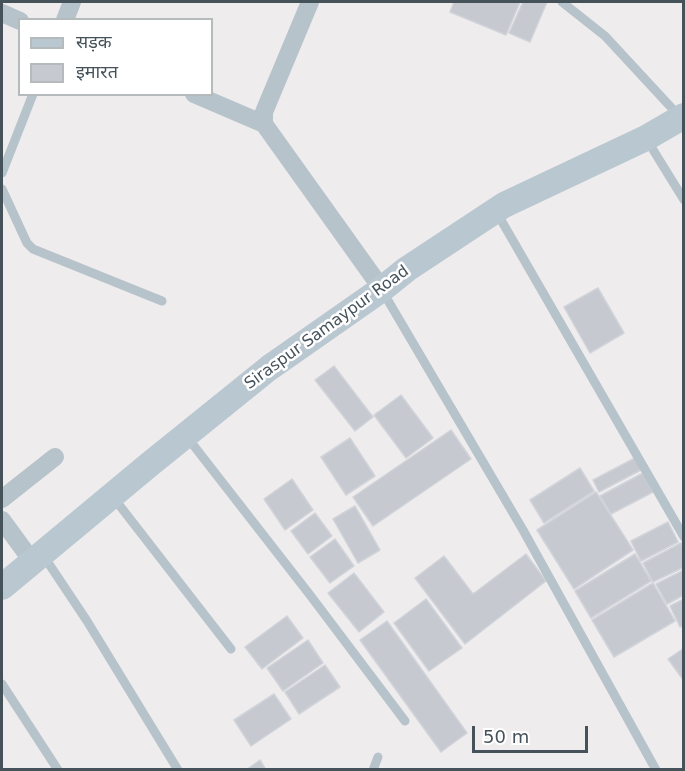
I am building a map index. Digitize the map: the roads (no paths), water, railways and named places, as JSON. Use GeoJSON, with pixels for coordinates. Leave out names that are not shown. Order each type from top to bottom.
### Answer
{"type":"FeatureCollection","features":[{"type":"Feature","properties":{"kind":"street"},"geometry":{"type":"LineString","coordinates":[[66,18],[72,2]]}},
{"type":"Feature","properties":{"kind":"street"},"geometry":{"type":"LineString","coordinates":[[264,124],[264,112],[310,2]]}},
{"type":"Feature","properties":{"kind":"street"},"geometry":{"type":"LineString","coordinates":[[2,14],[18,20]]}},
{"type":"Feature","properties":{"kind":"street"},"geometry":{"type":"LineString","coordinates":[[199,96],[264,124],[382,290]]}},
{"type":"Feature","properties":{"kind":"street","name":"Siraspur Samaypur Road"},"geometry":{"type":"LineString","coordinates":[[2,587],[269,368],[382,290],[407,270],[495,211],[646,138],[682,117]]}},
{"type":"Feature","properties":{"kind":"street"},"geometry":{"type":"LineString","coordinates":[[2,499],[56,457]]}},
{"type":"Feature","properties":{"kind":"street"},"geometry":{"type":"LineString","coordinates":[[2,520],[37,557]]}},
{"type":"Feature","properties":{"kind":"lane"},"geometry":{"type":"LineString","coordinates":[[562,2],[605,36],[682,117]]}},
{"type":"Feature","properties":{"kind":"lane"},"geometry":{"type":"LineString","coordinates":[[2,173],[32,96]]}},
{"type":"Feature","properties":{"kind":"lane"},"geometry":{"type":"LineString","coordinates":[[646,138],[684,200]]}},
{"type":"Feature","properties":{"kind":"lane"},"geometry":{"type":"LineString","coordinates":[[2,189],[27,243],[33,249],[162,301]]}},
{"type":"Feature","properties":{"kind":"lane"},"geometry":{"type":"LineString","coordinates":[[495,211],[684,537]]}},
{"type":"Feature","properties":{"kind":"lane"},"geometry":{"type":"LineString","coordinates":[[382,290],[523,530],[656,770]]}},
{"type":"Feature","properties":{"kind":"lane"},"geometry":{"type":"LineString","coordinates":[[186,435],[405,721]]}},
{"type":"Feature","properties":{"kind":"lane"},"geometry":{"type":"LineString","coordinates":[[112,495],[231,649]]}},
{"type":"Feature","properties":{"kind":"lane"},"geometry":{"type":"LineString","coordinates":[[37,557],[87,621],[178,770]]}},
{"type":"Feature","properties":{"kind":"lane"},"geometry":{"type":"LineString","coordinates":[[2,684],[58,770]]}},
{"type":"Feature","properties":{"kind":"lane"},"geometry":{"type":"LineString","coordinates":[[373,770],[378,758]]}}]}
